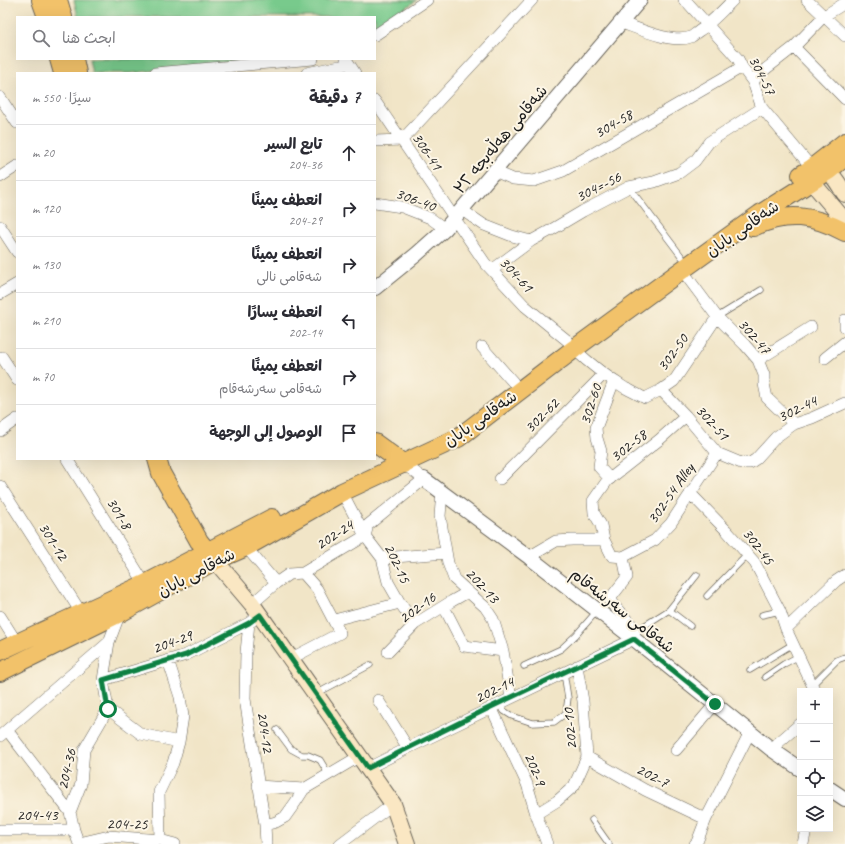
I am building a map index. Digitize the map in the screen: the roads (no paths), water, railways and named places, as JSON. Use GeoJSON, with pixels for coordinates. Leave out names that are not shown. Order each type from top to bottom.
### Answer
{"type":"FeatureCollection","features":[{"type":"Feature","properties":{"kind":"main road"},"geometry":{"type":"LineString","coordinates":[[41,0],[46,16]]}},
{"type":"Feature","properties":{"kind":"main road"},"geometry":{"type":"LineString","coordinates":[[58,0],[63,16]]}},
{"type":"Feature","properties":{"kind":"main road"},"geometry":{"type":"LineString","coordinates":[[59,60],[63,72]]}},
{"type":"Feature","properties":{"kind":"main road"},"geometry":{"type":"LineString","coordinates":[[74,60],[78,72]]}},
{"type":"Feature","properties":{"kind":"main road"},"geometry":{"type":"LineString","coordinates":[[817,173],[845,142]]}},
{"type":"Feature","properties":{"kind":"main road","name":"شەقامی بابان"},"geometry":{"type":"LineString","coordinates":[[0,672],[120,613],[211,556],[246,546],[399,460],[458,438],[576,350],[686,263],[760,214],[817,173],[845,157]]}},
{"type":"Feature","properties":{"kind":"main road"},"geometry":{"type":"LineString","coordinates":[[817,173],[845,194]]}},
{"type":"Feature","properties":{"kind":"main road"},"geometry":{"type":"LineString","coordinates":[[817,173],[845,222]]}},
{"type":"Feature","properties":{"kind":"main road"},"geometry":{"type":"LineString","coordinates":[[686,263],[750,229],[779,218],[800,216],[812,218],[845,232]]}},
{"type":"Feature","properties":{"kind":"main road"},"geometry":{"type":"LineString","coordinates":[[0,652],[145,584],[211,556],[255,528],[343,479],[384,461],[399,460],[414,450],[452,431],[513,382],[576,350]]}},
{"type":"Feature","properties":{"kind":"main road"},"geometry":{"type":"LineString","coordinates":[[376,444],[399,460]]}},
{"type":"Feature","properties":{"kind":"main road"},"geometry":{"type":"LineString","coordinates":[[157,460],[161,473],[199,541],[253,614],[290,659],[394,804],[407,844]]}},
{"type":"Feature","properties":{"kind":"street"},"geometry":{"type":"LineString","coordinates":[[376,34],[427,0]]}},
{"type":"Feature","properties":{"kind":"street"},"geometry":{"type":"LineString","coordinates":[[376,141],[402,140],[532,0]]}},
{"type":"Feature","properties":{"kind":"street","name":"شەقامی هەڵەبجە ٣٢"},"geometry":{"type":"LineString","coordinates":[[376,287],[445,229],[622,23],[640,0]]}},
{"type":"Feature","properties":{"kind":"street"},"geometry":{"type":"LineString","coordinates":[[622,23],[654,35],[667,38],[691,37],[708,25],[733,0]]}},
{"type":"Feature","properties":{"kind":"street","name":"304-57"},"geometry":{"type":"LineString","coordinates":[[688,1],[738,59],[753,82],[762,108],[817,173]]}},
{"type":"Feature","properties":{"kind":"street"},"geometry":{"type":"LineString","coordinates":[[810,1],[845,36]]}},
{"type":"Feature","properties":{"kind":"street"},"geometry":{"type":"LineString","coordinates":[[753,82],[758,76],[794,47],[824,16],[845,3]]}},
{"type":"Feature","properties":{"kind":"street"},"geometry":{"type":"LineString","coordinates":[[794,47],[845,99]]}},
{"type":"Feature","properties":{"kind":"street"},"geometry":{"type":"LineString","coordinates":[[166,72],[302,60]]}},
{"type":"Feature","properties":{"kind":"street"},"geometry":{"type":"LineString","coordinates":[[312,72],[350,65]]}},
{"type":"Feature","properties":{"kind":"street","name":"304-58"},"geometry":{"type":"LineString","coordinates":[[494,171],[513,179],[534,182],[562,171],[742,67]]}},
{"type":"Feature","properties":{"kind":"street"},"geometry":{"type":"LineString","coordinates":[[0,97],[16,121]]}},
{"type":"Feature","properties":{"kind":"street","name":"306-41"},"geometry":{"type":"LineString","coordinates":[[376,103],[458,214]]}},
{"type":"Feature","properties":{"kind":"street","name":"304=-56"},"geometry":{"type":"LineString","coordinates":[[492,270],[531,241],[628,187],[654,182],[678,173],[695,161],[709,142],[762,108]]}},
{"type":"Feature","properties":{"kind":"street"},"geometry":{"type":"LineString","coordinates":[[0,177],[16,167]]}},
{"type":"Feature","properties":{"kind":"street","name":"306-40"},"geometry":{"type":"LineString","coordinates":[[376,203],[402,208],[430,218],[445,229]]}},
{"type":"Feature","properties":{"kind":"street"},"geometry":{"type":"LineString","coordinates":[[458,214],[512,236],[531,241]]}},
{"type":"Feature","properties":{"kind":"street","name":"304-61"},"geometry":{"type":"LineString","coordinates":[[458,214],[485,263],[525,306],[604,374],[639,396],[645,398]]}},
{"type":"Feature","properties":{"kind":"street"},"geometry":{"type":"LineString","coordinates":[[0,226],[16,250]]}},
{"type":"Feature","properties":{"kind":"street","name":"302-47"},"geometry":{"type":"LineString","coordinates":[[686,263],[717,317],[758,360],[764,376],[766,398],[794,424]]}},
{"type":"Feature","properties":{"kind":"street"},"geometry":{"type":"LineString","coordinates":[[0,294],[16,285]]}},
{"type":"Feature","properties":{"kind":"street","name":"302-50"},"geometry":{"type":"LineString","coordinates":[[645,398],[674,381],[717,317]]}},
{"type":"Feature","properties":{"kind":"street"},"geometry":{"type":"LineString","coordinates":[[845,320],[845,326]]}},
{"type":"Feature","properties":{"kind":"street"},"geometry":{"type":"LineString","coordinates":[[758,360],[810,327]]}},
{"type":"Feature","properties":{"kind":"street"},"geometry":{"type":"LineString","coordinates":[[825,358],[845,342]]}},
{"type":"Feature","properties":{"kind":"street"},"geometry":{"type":"LineString","coordinates":[[482,347],[513,382]]}},
{"type":"Feature","properties":{"kind":"street"},"geometry":{"type":"LineString","coordinates":[[1,356],[16,364]]}},
{"type":"Feature","properties":{"kind":"street"},"geometry":{"type":"LineString","coordinates":[[1,356],[16,378]]}},
{"type":"Feature","properties":{"kind":"street","name":"302-62"},"geometry":{"type":"LineString","coordinates":[[500,479],[604,374]]}},
{"type":"Feature","properties":{"kind":"street","name":"302-60"},"geometry":{"type":"LineString","coordinates":[[610,479],[598,467],[601,451],[596,428],[614,381]]}},
{"type":"Feature","properties":{"kind":"street","name":"302-51"},"geometry":{"type":"LineString","coordinates":[[661,390],[686,416],[717,453],[741,463],[750,463]]}},
{"type":"Feature","properties":{"kind":"street","name":"302-44"},"geometry":{"type":"LineString","coordinates":[[750,463],[756,460],[776,437],[794,424],[844,405]]}},
{"type":"Feature","properties":{"kind":"street","name":"302-58"},"geometry":{"type":"LineString","coordinates":[[604,540],[601,525],[594,514],[592,501],[607,481],[659,440],[686,416]]}},
{"type":"Feature","properties":{"kind":"street"},"geometry":{"type":"LineString","coordinates":[[0,431],[16,420]]}},
{"type":"Feature","properties":{"kind":"street","name":"302-54 Alley"},"geometry":{"type":"LineString","coordinates":[[623,557],[655,540],[671,523],[717,453]]}},
{"type":"Feature","properties":{"kind":"street","name":"301-8"},"geometry":{"type":"LineString","coordinates":[[68,460],[145,584]]}},
{"type":"Feature","properties":{"kind":"street"},"geometry":{"type":"LineString","coordinates":[[399,460],[424,478]]}},
{"type":"Feature","properties":{"kind":"street","name":"شەقامی سەرشەقام"},"geometry":{"type":"LineString","coordinates":[[424,478],[529,557],[597,611],[633,635],[715,704],[771,749],[797,767]]}},
{"type":"Feature","properties":{"kind":"street","name":"202-24"},"geometry":{"type":"LineString","coordinates":[[253,614],[276,583],[288,574],[303,572],[365,536],[368,525],[424,478]]}},
{"type":"Feature","properties":{"kind":"street","name":"301-12"},"geometry":{"type":"LineString","coordinates":[[0,486],[82,614]]}},
{"type":"Feature","properties":{"kind":"street","name":"202-15"},"geometry":{"type":"LineString","coordinates":[[342,492],[365,536],[382,558],[388,582],[400,603],[415,624]]}},
{"type":"Feature","properties":{"kind":"street","name":"202-13"},"geometry":{"type":"LineString","coordinates":[[442,492],[440,516],[448,563],[454,579],[485,607],[493,619],[503,651],[511,698]]}},
{"type":"Feature","properties":{"kind":"street","name":"302-45"},"geometry":{"type":"LineString","coordinates":[[690,493],[721,524],[755,563],[780,611],[786,629],[814,688]]}},
{"type":"Feature","properties":{"kind":"street"},"geometry":{"type":"LineString","coordinates":[[529,557],[556,541],[604,540],[612,556],[623,557],[627,577],[609,600],[633,635]]}},
{"type":"Feature","properties":{"kind":"street"},"geometry":{"type":"LineString","coordinates":[[246,546],[276,583]]}},
{"type":"Feature","properties":{"kind":"street"},"geometry":{"type":"LineString","coordinates":[[382,558],[446,553]]}},
{"type":"Feature","properties":{"kind":"street"},"geometry":{"type":"LineString","coordinates":[[290,659],[340,632],[317,589],[303,572]]}},
{"type":"Feature","properties":{"kind":"street"},"geometry":{"type":"LineString","coordinates":[[786,629],[845,575]]}},
{"type":"Feature","properties":{"kind":"street","name":"202-16"},"geometry":{"type":"LineString","coordinates":[[388,652],[415,624],[468,592]]}},
{"type":"Feature","properties":{"kind":"street"},"geometry":{"type":"LineString","coordinates":[[334,620],[400,603]]}},
{"type":"Feature","properties":{"kind":"street"},"geometry":{"type":"LineString","coordinates":[[444,607],[464,646],[503,651]]}},
{"type":"Feature","properties":{"kind":"street"},"geometry":{"type":"LineString","coordinates":[[120,613],[109,642],[103,680],[108,709],[141,734],[179,742]]}},
{"type":"Feature","properties":{"kind":"street","name":"204-29"},"geometry":{"type":"LineString","coordinates":[[103,680],[186,655],[253,614]]}},
{"type":"Feature","properties":{"kind":"street","name":"204-12"},"geometry":{"type":"LineString","coordinates":[[253,614],[246,652],[245,699],[265,825],[266,844]]}},
{"type":"Feature","properties":{"kind":"street"},"geometry":{"type":"LineString","coordinates":[[0,616],[17,643]]}},
{"type":"Feature","properties":{"kind":"street","name":"202-14"},"geometry":{"type":"LineString","coordinates":[[304,790],[329,775],[408,748],[577,666],[633,635]]}},
{"type":"Feature","properties":{"kind":"street"},"geometry":{"type":"LineString","coordinates":[[79,843],[70,812],[4,733],[109,642]]}},
{"type":"Feature","properties":{"kind":"street"},"geometry":{"type":"LineString","coordinates":[[160,840],[159,792],[173,763],[179,742],[183,716],[180,697],[168,660]]}},
{"type":"Feature","properties":{"kind":"street","name":"202-10"},"geometry":{"type":"LineString","coordinates":[[536,814],[557,801],[574,786],[587,757],[583,701],[577,666]]}},
{"type":"Feature","properties":{"kind":"street"},"geometry":{"type":"LineString","coordinates":[[378,700],[408,748]]}},
{"type":"Feature","properties":{"kind":"street"},"geometry":{"type":"LineString","coordinates":[[676,750],[715,704]]}},
{"type":"Feature","properties":{"kind":"street","name":"202-9"},"geometry":{"type":"LineString","coordinates":[[496,705],[527,784],[547,844]]}},
{"type":"Feature","properties":{"kind":"street","name":"204-36"},"geometry":{"type":"LineString","coordinates":[[70,812],[81,784],[84,750],[108,709]]}},
{"type":"Feature","properties":{"kind":"street"},"geometry":{"type":"LineString","coordinates":[[771,749],[797,727]]}},
{"type":"Feature","properties":{"kind":"street"},"geometry":{"type":"LineString","coordinates":[[695,844],[750,732]]}},
{"type":"Feature","properties":{"kind":"street","name":"202-7"},"geometry":{"type":"LineString","coordinates":[[587,757],[645,790],[706,819]]}},
{"type":"Feature","properties":{"kind":"street"},"geometry":{"type":"LineString","coordinates":[[258,786],[304,790],[285,817],[276,822],[265,825]]}},
{"type":"Feature","properties":{"kind":"street"},"geometry":{"type":"LineString","coordinates":[[833,791],[845,799]]}},
{"type":"Feature","properties":{"kind":"street"},"geometry":{"type":"LineString","coordinates":[[340,844],[394,804]]}},
{"type":"Feature","properties":{"kind":"street","name":"204-43"},"geometry":{"type":"LineString","coordinates":[[0,830],[74,830]]}},
{"type":"Feature","properties":{"kind":"street"},"geometry":{"type":"LineString","coordinates":[[803,844],[805,832]]}},
{"type":"Feature","properties":{"kind":"street","name":"204-25"},"geometry":{"type":"LineString","coordinates":[[79,843],[109,836],[160,840],[173,844]]}},
{"type":"Feature","properties":{"kind":"lane"},"geometry":{"type":"LineString","coordinates":[[628,187],[686,263]]}},
{"type":"Feature","properties":{"kind":"lane"},"geometry":{"type":"LineString","coordinates":[[717,317],[761,290]]}},
{"type":"Feature","properties":{"kind":"lane"},"geometry":{"type":"LineString","coordinates":[[707,596],[748,554]]}},
{"type":"Feature","properties":{"kind":"lane"},"geometry":{"type":"LineString","coordinates":[[633,635],[669,610],[696,575]]}},
{"type":"Feature","properties":{"kind":"lane"},"geometry":{"type":"LineString","coordinates":[[669,610],[690,626]]}},
{"type":"Feature","properties":{"kind":"lane"},"geometry":{"type":"LineString","coordinates":[[524,666],[561,649],[576,635],[597,611]]}},
{"type":"Feature","properties":{"kind":"lane"},"geometry":{"type":"LineString","coordinates":[[762,615],[780,611]]}},
{"type":"Feature","properties":{"kind":"lane"},"geometry":{"type":"LineString","coordinates":[[750,670],[793,644]]}},
{"type":"Feature","properties":{"kind":"lane"},"geometry":{"type":"LineString","coordinates":[[765,677],[799,656]]}},
{"type":"Feature","properties":{"kind":"lane"},"geometry":{"type":"LineString","coordinates":[[814,688],[837,660],[845,657]]}},
{"type":"Feature","properties":{"kind":"lane"},"geometry":{"type":"LineString","coordinates":[[315,694],[370,665]]}},
{"type":"Feature","properties":{"kind":"lane"},"geometry":{"type":"LineString","coordinates":[[496,705],[512,716],[533,723],[554,722],[566,713],[568,698],[564,672]]}},
{"type":"Feature","properties":{"kind":"lane"},"geometry":{"type":"LineString","coordinates":[[277,730],[291,749],[302,755],[320,760],[329,775]]}},
{"type":"Feature","properties":{"kind":"lane"},"geometry":{"type":"LineString","coordinates":[[592,820],[609,844]]}}]}
